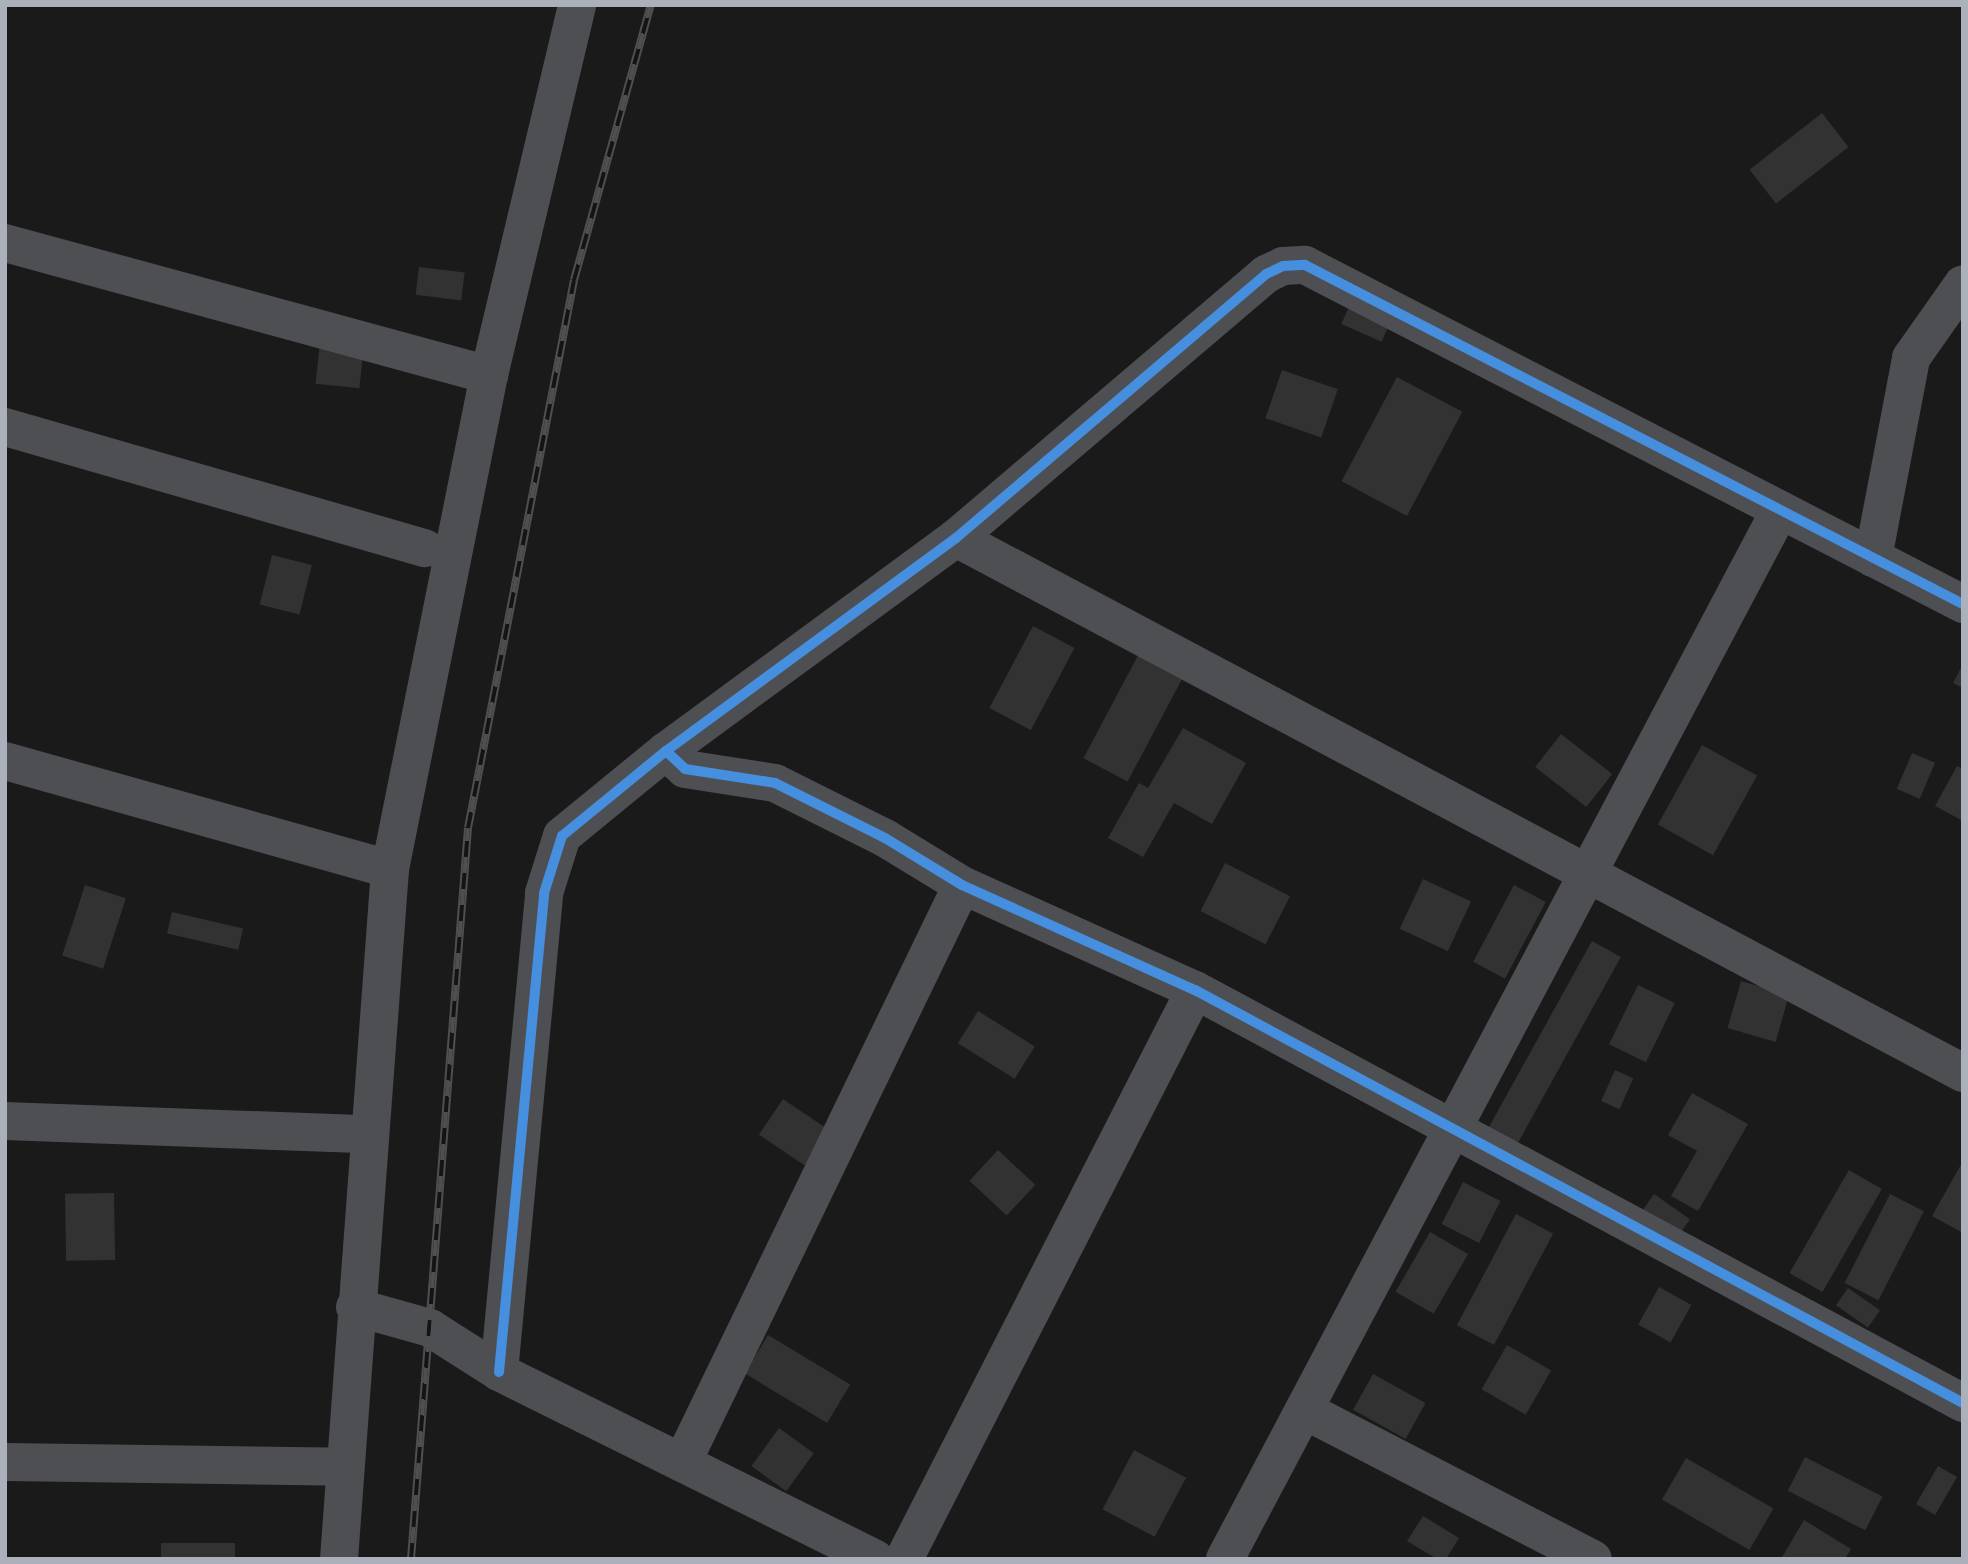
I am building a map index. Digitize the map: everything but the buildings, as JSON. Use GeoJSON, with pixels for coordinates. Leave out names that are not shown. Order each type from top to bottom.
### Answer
{"type":"FeatureCollection","features":[{"type":"Feature","properties":{"kind":"street"},"geometry":{"type":"LineString","coordinates":[[339,1559],[355,1307],[390,869],[489,375],[577,5]]}},
{"type":"Feature","properties":{"kind":"street"},"geometry":{"type":"LineString","coordinates":[[5,243],[489,375]]}},
{"type":"Feature","properties":{"kind":"street"},"geometry":{"type":"LineString","coordinates":[[499,1372],[544,893],[562,835],[666,751],[956,538],[1266,275],[1283,266],[1305,265],[1963,604]]}},
{"type":"Feature","properties":{"kind":"street"},"geometry":{"type":"LineString","coordinates":[[1873,558],[1911,358],[1963,284]]}},
{"type":"Feature","properties":{"kind":"street"},"geometry":{"type":"LineString","coordinates":[[5,427],[425,548]]}},
{"type":"Feature","properties":{"kind":"street"},"geometry":{"type":"LineString","coordinates":[[1225,1559],[1780,510]]}},
{"type":"Feature","properties":{"kind":"street"},"geometry":{"type":"LineString","coordinates":[[956,538],[1963,1073]]}},
{"type":"Feature","properties":{"kind":"street"},"geometry":{"type":"LineString","coordinates":[[666,751],[685,769],[775,783],[885,838],[962,885],[1195,990],[1963,1403]]}},
{"type":"Feature","properties":{"kind":"street"},"geometry":{"type":"LineString","coordinates":[[5,761],[390,869]]}},
{"type":"Feature","properties":{"kind":"street"},"geometry":{"type":"LineString","coordinates":[[682,1463],[962,885]]}},
{"type":"Feature","properties":{"kind":"street"},"geometry":{"type":"LineString","coordinates":[[904,1559],[1195,990]]}},
{"type":"Feature","properties":{"kind":"street"},"geometry":{"type":"LineString","coordinates":[[5,1121],[368,1134]]}},
{"type":"Feature","properties":{"kind":"street"},"geometry":{"type":"LineString","coordinates":[[355,1307],[430,1328],[499,1372],[875,1559]]}},
{"type":"Feature","properties":{"kind":"street"},"geometry":{"type":"LineString","coordinates":[[1304,1410],[1593,1559]]}},
{"type":"Feature","properties":{"kind":"street"},"geometry":{"type":"LineString","coordinates":[[5,1462],[345,1467]]}},
{"type":"Feature","properties":{"kind":"railway"},"geometry":{"type":"LineString","coordinates":[[411,1559],[468,828],[574,280],[651,5]]}},
{"type":"Feature","properties":{"kind":"cycle path"},"geometry":{"type":"LineString","coordinates":[[499,1372],[544,893],[562,836],[666,751],[956,538],[1266,274],[1283,266],[1305,265],[1963,604]]}},
{"type":"Feature","properties":{"kind":"cycle path"},"geometry":{"type":"LineString","coordinates":[[666,751],[685,769],[775,783],[885,838],[962,885],[1195,990],[1963,1403]]}}]}
